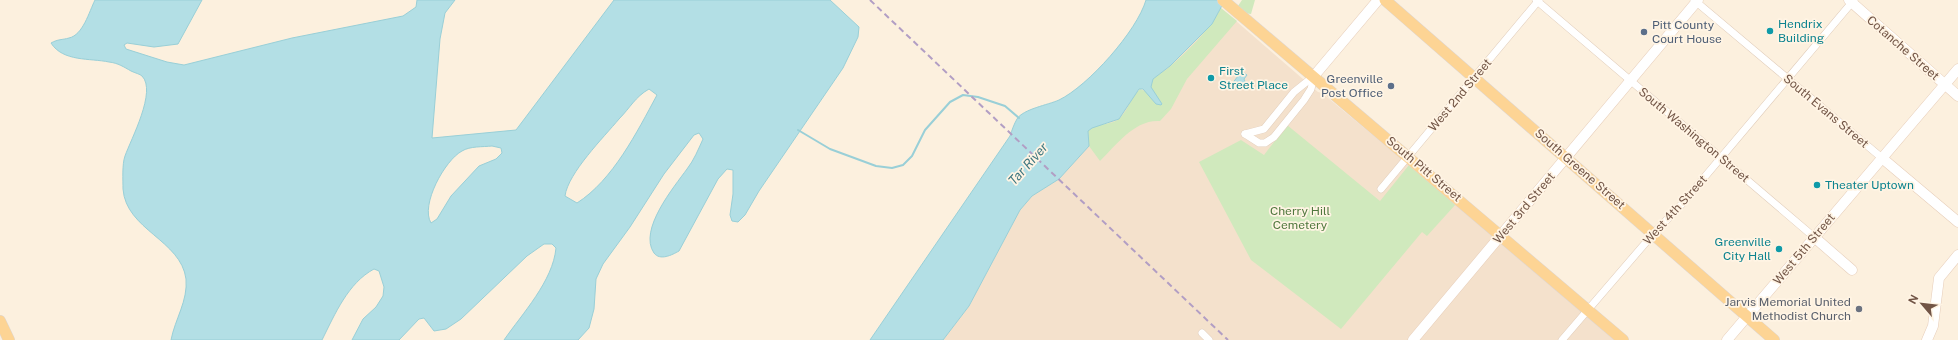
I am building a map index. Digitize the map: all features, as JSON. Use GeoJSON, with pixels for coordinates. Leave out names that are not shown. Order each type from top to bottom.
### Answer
{"type":"FeatureCollection","features":[{"type":"Feature","properties":{"kind":"main road","name":"South Pitt Street"},"geometry":{"type":"LineString","coordinates":[[1223,0],[1623,340]]}},
{"type":"Feature","properties":{"kind":"main road","name":"South Greene Street"},"geometry":{"type":"LineString","coordinates":[[1385,0],[1654,233],[1774,340]]}},
{"type":"Feature","properties":{"kind":"main road"},"geometry":{"type":"LineString","coordinates":[[0,321],[8,338]]}},
{"type":"Feature","properties":{"kind":"street"},"geometry":{"type":"LineString","coordinates":[[1314,76],[1311,89],[1294,113],[1271,140],[1259,143],[1245,134],[1262,130],[1302,85],[1314,76],[1378,0]]}},
{"type":"Feature","properties":{"kind":"street","name":"West 2nd Street"},"geometry":{"type":"LineString","coordinates":[[1381,190],[1538,1]]}},
{"type":"Feature","properties":{"kind":"street","name":"South Washington Street"},"geometry":{"type":"LineString","coordinates":[[1538,1],[1852,270]]}},
{"type":"Feature","properties":{"kind":"street","name":"West 3rd Street"},"geometry":{"type":"LineString","coordinates":[[1413,340],[1696,1]]}},
{"type":"Feature","properties":{"kind":"street","name":"South Evans Street"},"geometry":{"type":"LineString","coordinates":[[1696,1],[1958,222]]}},
{"type":"Feature","properties":{"kind":"street","name":"West 4th Street"},"geometry":{"type":"LineString","coordinates":[[1562,340],[1654,233],[1681,205],[1788,80],[1851,1]]}},
{"type":"Feature","properties":{"kind":"street","name":"Cotanche Street"},"geometry":{"type":"LineString","coordinates":[[1851,1],[1958,96]]}},
{"type":"Feature","properties":{"kind":"street","name":"West 5th Street"},"geometry":{"type":"LineString","coordinates":[[1727,340],[1958,69]]}},
{"type":"Feature","properties":{"kind":"street"},"geometry":{"type":"LineString","coordinates":[[1284,105],[1294,113]]}},
{"type":"Feature","properties":{"kind":"street"},"geometry":{"type":"LineString","coordinates":[[1262,130],[1263,143]]}},
{"type":"Feature","properties":{"kind":"street"},"geometry":{"type":"LineString","coordinates":[[1926,340],[1933,326],[1940,278],[1958,255]]}},
{"type":"Feature","properties":{"kind":"street"},"geometry":{"type":"LineString","coordinates":[[1202,334],[1209,340]]}},
{"type":"Feature","properties":{"kind":"shaded area"},"geometry":{"type":"Polygon","coordinates":[[[1221,8],[1318,92],[1322,93],[1456,204],[1616,340],[943,340],[969,306],[1020,210],[1032,196],[1059,179],[1089,146],[1089,142],[1212,24],[1221,8]]]}},
{"type":"Feature","properties":{"kind":"green space"},"geometry":{"type":"Polygon","coordinates":[[[1242,0],[1255,0],[1251,14],[1244,13],[1238,6],[1242,0]]]}},
{"type":"Feature","properties":{"kind":"green space"},"geometry":{"type":"Polygon","coordinates":[[[1221,8],[1237,21],[1187,79],[1171,109],[1160,121],[1151,121],[1142,124],[1127,134],[1100,161],[1089,146],[1088,131],[1096,126],[1112,122],[1120,118],[1140,89],[1147,92],[1156,104],[1152,94],[1152,81],[1197,41],[1216,17],[1221,8]]]}},
{"type":"Feature","properties":{"kind":"green space","name":"Cherry Hill Cemetery"},"geometry":{"type":"Polygon","coordinates":[[[1287,125],[1380,201],[1409,165],[1456,204],[1427,236],[1422,232],[1341,329],[1251,260],[1199,162],[1241,140],[1264,155],[1287,125]]]}},
{"type":"Feature","properties":{"kind":"water"},"geometry":{"type":"Polygon","coordinates":[[[95,0],[202,0],[178,44],[154,47],[127,43],[124,45],[126,49],[167,62],[184,65],[292,38],[403,16],[416,7],[417,0],[455,0],[445,13],[440,39],[432,138],[516,130],[614,0],[830,0],[859,27],[858,37],[843,68],[759,191],[745,215],[738,222],[732,221],[730,215],[733,194],[733,170],[727,169],[718,179],[679,251],[659,257],[654,253],[650,244],[654,221],[667,197],[696,155],[703,139],[699,133],[694,135],[664,174],[630,227],[603,264],[596,279],[594,309],[589,328],[578,340],[504,340],[536,297],[549,273],[554,260],[556,248],[552,244],[544,244],[527,256],[461,319],[446,329],[434,331],[424,318],[419,319],[399,340],[352,340],[363,319],[376,307],[383,296],[384,287],[379,271],[374,269],[357,282],[343,300],[322,340],[171,340],[185,295],[186,279],[182,266],[165,244],[133,215],[126,203],[123,189],[124,159],[145,103],[147,92],[146,83],[141,75],[118,64],[70,56],[56,49],[51,43],[74,36],[82,28],[95,0]],[[649,89],[636,99],[579,166],[565,196],[577,203],[602,182],[613,168],[623,154],[657,95],[649,89]],[[492,146],[465,149],[455,156],[448,164],[431,195],[428,215],[431,223],[437,219],[451,196],[479,166],[496,159],[502,153],[501,148],[492,146]]]}},
{"type":"Feature","properties":{"kind":"water","name":"Tar River"},"geometry":{"type":"Polygon","coordinates":[[[1146,0],[1225,0],[1212,24],[1170,66],[1153,79],[1151,87],[1162,104],[1156,104],[1143,89],[1139,89],[1119,119],[1092,128],[1088,131],[1089,146],[1059,179],[1032,196],[1020,210],[969,306],[943,340],[870,340],[1010,136],[1017,119],[1030,110],[1059,100],[1084,83],[1122,42],[1141,13],[1146,0]]]}},
{"type":"Feature","properties":{"kind":"water"},"geometry":{"type":"Polygon","coordinates":[[[1242,71],[1247,75],[1244,79],[1246,84],[1243,86],[1239,85],[1236,89],[1231,85],[1242,71]]]}},
{"type":"Feature","properties":{"kind":"waterway"},"geometry":{"type":"LineString","coordinates":[[798,130],[830,149],[876,166],[892,168],[903,165],[912,156],[925,130],[950,102],[963,95],[978,97],[1005,106],[1019,118]]}},
{"type":"Feature","properties":{"kind":"railway"},"geometry":{"type":"LineString","coordinates":[[870,0],[1228,340]]}},
{"type":"Feature","properties":{"kind":"place","name":"Hendrix Building"},"geometry":{"type":"Point","coordinates":[1770,31]}},
{"type":"Feature","properties":{"kind":"place","name":"Pitt County Court House"},"geometry":{"type":"Point","coordinates":[1644,32]}},
{"type":"Feature","properties":{"kind":"place","name":"First Street Place"},"geometry":{"type":"Point","coordinates":[1211,78]}},
{"type":"Feature","properties":{"kind":"place","name":"Greenville Post Office"},"geometry":{"type":"Point","coordinates":[1391,86]}},
{"type":"Feature","properties":{"kind":"place","name":"Theater Uptown"},"geometry":{"type":"Point","coordinates":[1817,185]}},
{"type":"Feature","properties":{"kind":"place","name":"Greenville City Hall"},"geometry":{"type":"Point","coordinates":[1779,249]}},
{"type":"Feature","properties":{"kind":"place","name":"Jarvis Memorial United Methodist Church"},"geometry":{"type":"Point","coordinates":[1859,309]}}]}
